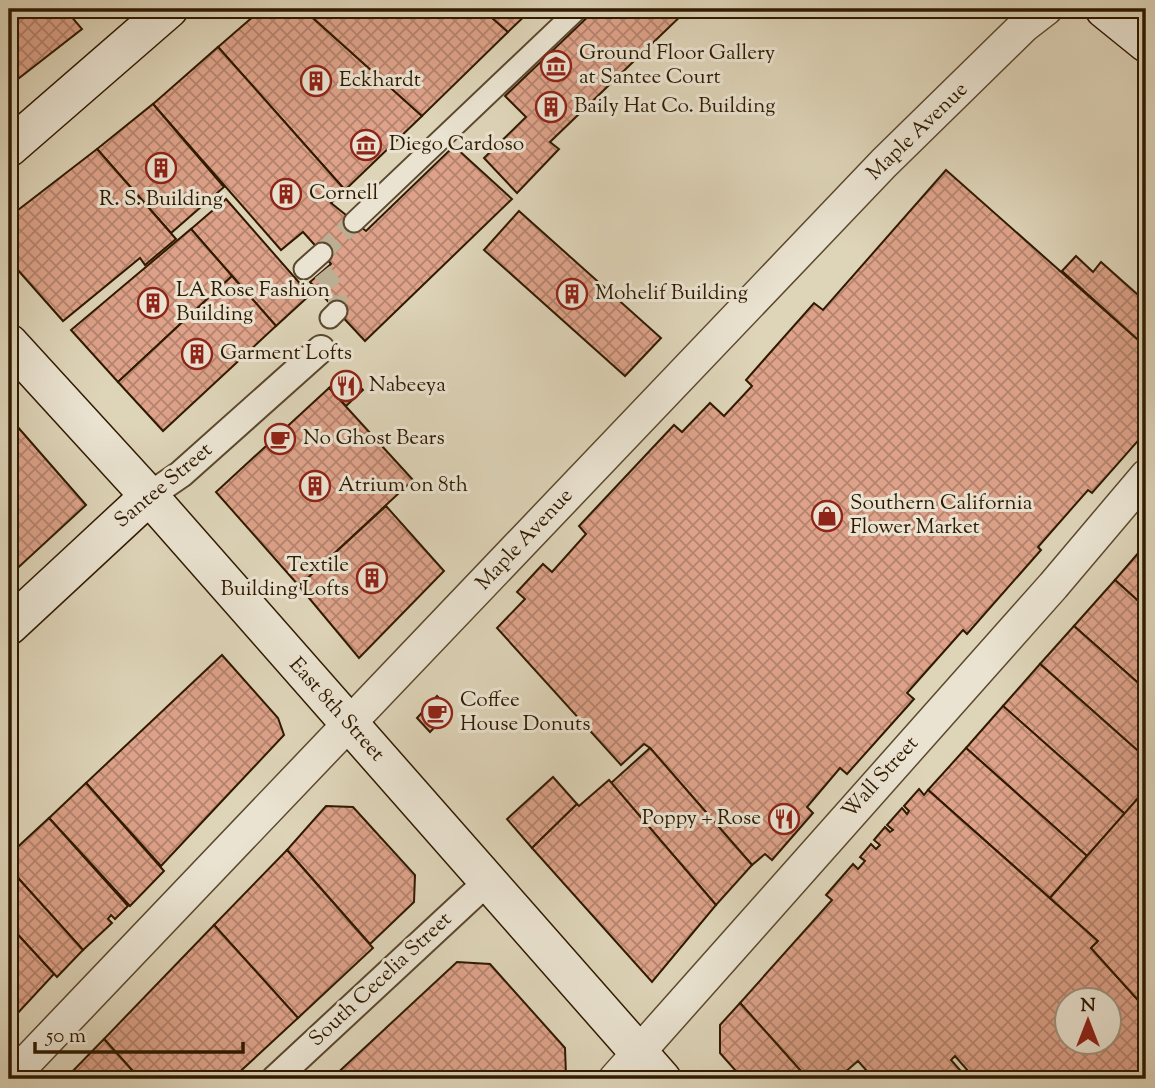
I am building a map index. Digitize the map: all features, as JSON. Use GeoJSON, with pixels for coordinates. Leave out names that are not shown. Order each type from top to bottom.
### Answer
{"type":"FeatureCollection","features":[{"type":"Feature","properties":{"kind":"main road"},"geometry":{"type":"LineString","coordinates":[[9,148],[169,9]]}},
{"type":"Feature","properties":{"kind":"main road"},"geometry":{"type":"LineString","coordinates":[[1104,9],[1146,43]]}},
{"type":"Feature","properties":{"kind":"main road","name":"East 8th Street"},"geometry":{"type":"LineString","coordinates":[[9,343],[149,496],[246,611],[350,724],[487,881],[639,1071]]}},
{"type":"Feature","properties":{"kind":"main road","name":"Santee Street"},"geometry":{"type":"LineString","coordinates":[[9,626],[149,496]]}},
{"type":"Feature","properties":{"kind":"street"},"geometry":{"type":"LineString","coordinates":[[354,222],[578,9]]}},
{"type":"Feature","properties":{"kind":"street","name":"Maple Avenue"},"geometry":{"type":"LineString","coordinates":[[10,1079],[884,163],[1024,26],[1046,9]]}},
{"type":"Feature","properties":{"kind":"street","name":"Santee Street"},"geometry":{"type":"LineString","coordinates":[[149,496],[181,474],[321,349]]}},
{"type":"Feature","properties":{"kind":"street","name":"Wall Street"},"geometry":{"type":"LineString","coordinates":[[639,1071],[1146,476]]}},
{"type":"Feature","properties":{"kind":"street","name":"South Cecelia Street"},"geometry":{"type":"LineString","coordinates":[[275,1079],[487,881]]}},
{"type":"Feature","properties":{"kind":"building"},"geometry":{"type":"Polygon","coordinates":[[[9,9],[65,9],[82,29],[9,86],[9,9]]]}},
{"type":"Feature","properties":{"kind":"building","name":"Eckhardt"},"geometry":{"type":"Polygon","coordinates":[[[262,9],[303,9],[422,116],[345,190],[218,47],[262,9]]]}},
{"type":"Feature","properties":{"kind":"building"},"geometry":{"type":"Polygon","coordinates":[[[303,9],[482,9],[508,32],[422,116],[303,9]]]}},
{"type":"Feature","properties":{"kind":"building"},"geometry":{"type":"Polygon","coordinates":[[[482,9],[532,9],[508,32],[482,9]]]}},
{"type":"Feature","properties":{"kind":"building","name":"Baily Hat Co. Building"},"geometry":{"type":"Polygon","coordinates":[[[596,9],[688,9],[550,142],[559,149],[517,193],[484,158],[526,117],[505,96],[596,9]]]}},
{"type":"Feature","properties":{"kind":"building","name":"Cornell"},"geometry":{"type":"Polygon","coordinates":[[[218,47],[345,190],[331,203],[366,231],[454,146],[512,199],[365,341],[310,282],[331,264],[322,253],[303,232],[281,250],[153,104],[218,47]]]}},
{"type":"Feature","properties":{"kind":"building","name":"R. S. Building"},"geometry":{"type":"Polygon","coordinates":[[[153,104],[224,187],[171,233],[97,149],[153,104]]]}},
{"type":"Feature","properties":{"kind":"building"},"geometry":{"type":"Polygon","coordinates":[[[97,149],[176,239],[145,265],[140,258],[63,321],[9,260],[9,217],[97,149]]]}},
{"type":"Feature","properties":{"kind":"building","name":"Southern California Flower Market"},"geometry":{"type":"Polygon","coordinates":[[[946,170],[1146,347],[1146,424],[1140,431],[1144,434],[1092,493],[1088,490],[1038,547],[1041,550],[967,634],[963,630],[907,693],[914,699],[847,774],[840,768],[807,807],[813,813],[772,860],[765,854],[752,865],[650,748],[644,744],[621,765],[497,628],[525,599],[517,592],[543,564],[552,572],[586,534],[579,526],[674,425],[682,432],[710,403],[724,416],[752,386],[746,380],[814,303],[823,310],[946,170]]]}},
{"type":"Feature","properties":{"kind":"building"},"geometry":{"type":"Polygon","coordinates":[[[226,199],[310,295],[276,326],[191,229],[226,199]]]}},
{"type":"Feature","properties":{"kind":"building","name":"Mohelif Building"},"geometry":{"type":"Polygon","coordinates":[[[519,211],[661,338],[625,376],[484,250],[519,211]]]}},
{"type":"Feature","properties":{"kind":"building","name":"LA Rose Fashion Building"},"geometry":{"type":"Polygon","coordinates":[[[191,229],[232,276],[118,382],[71,330],[191,229]]]}},
{"type":"Feature","properties":{"kind":"building"},"geometry":{"type":"Polygon","coordinates":[[[1076,256],[1093,272],[1101,262],[1146,302],[1146,347],[1062,271],[1076,256]]]}},
{"type":"Feature","properties":{"kind":"building","name":"Garment Lofts"},"geometry":{"type":"Polygon","coordinates":[[[232,276],[276,326],[163,431],[118,382],[232,276]]]}},
{"type":"Feature","properties":{"kind":"building"},"geometry":{"type":"Polygon","coordinates":[[[346,372],[363,390],[346,406],[329,388],[346,372]]]}},
{"type":"Feature","properties":{"kind":"building","name":"Atrium on 8th"},"geometry":{"type":"Polygon","coordinates":[[[329,388],[413,480],[299,586],[216,492],[329,388]]]}},
{"type":"Feature","properties":{"kind":"building"},"geometry":{"type":"Polygon","coordinates":[[[9,417],[86,505],[9,576],[9,417]]]}},
{"type":"Feature","properties":{"kind":"building","name":"Textile Building Lofts"},"geometry":{"type":"Polygon","coordinates":[[[386,506],[444,571],[359,658],[299,586],[386,506]]]}},
{"type":"Feature","properties":{"kind":"building"},"geometry":{"type":"Polygon","coordinates":[[[1146,544],[1146,608],[1115,580],[1146,544]]]}},
{"type":"Feature","properties":{"kind":"building"},"geometry":{"type":"Polygon","coordinates":[[[1115,580],[1146,608],[1146,690],[1074,626],[1115,580]]]}},
{"type":"Feature","properties":{"kind":"building"},"geometry":{"type":"Polygon","coordinates":[[[1074,626],[1146,690],[1146,758],[1040,664],[1074,626]]]}},
{"type":"Feature","properties":{"kind":"building"},"geometry":{"type":"Polygon","coordinates":[[[222,655],[278,718],[284,735],[161,866],[86,783],[222,655]]]}},
{"type":"Feature","properties":{"kind":"building"},"geometry":{"type":"Polygon","coordinates":[[[1040,664],[1146,758],[1146,789],[1125,814],[1003,706],[1040,664]]]}},
{"type":"Feature","properties":{"kind":"building"},"geometry":{"type":"Polygon","coordinates":[[[437,696],[451,710],[430,732],[417,718],[437,696]]]}},
{"type":"Feature","properties":{"kind":"building"},"geometry":{"type":"Polygon","coordinates":[[[1003,706],[1125,814],[1087,856],[966,748],[1003,706]]]}},
{"type":"Feature","properties":{"kind":"building"},"geometry":{"type":"Polygon","coordinates":[[[650,748],[752,865],[716,905],[611,783],[650,748]]]}},
{"type":"Feature","properties":{"kind":"building"},"geometry":{"type":"Polygon","coordinates":[[[966,748],[1087,856],[1050,898],[928,790],[966,748]]]}},
{"type":"Feature","properties":{"kind":"building"},"geometry":{"type":"Polygon","coordinates":[[[553,777],[577,804],[532,848],[507,819],[553,777]]]}},
{"type":"Feature","properties":{"kind":"building"},"geometry":{"type":"Polygon","coordinates":[[[609,780],[716,905],[652,982],[532,848],[577,804],[579,806],[609,780]]]}},
{"type":"Feature","properties":{"kind":"building"},"geometry":{"type":"Polygon","coordinates":[[[86,783],[164,871],[130,906],[49,818],[86,783]]]}},
{"type":"Feature","properties":{"kind":"building"},"geometry":{"type":"Polygon","coordinates":[[[919,789],[924,795],[928,790],[1098,941],[1091,948],[1146,1009],[1146,1079],[975,1079],[955,1056],[951,1060],[968,1079],[874,1079],[858,1061],[837,1079],[808,1079],[740,1003],[832,900],[826,895],[853,864],[858,869],[865,861],[860,857],[871,844],[876,849],[880,845],[874,840],[885,827],[890,832],[893,830],[887,825],[902,808],[907,814],[909,811],[904,806],[919,789]]]}},
{"type":"Feature","properties":{"kind":"building"},"geometry":{"type":"Polygon","coordinates":[[[1146,789],[1146,1009],[1091,948],[1098,941],[1050,898],[1146,789]]]}},
{"type":"Feature","properties":{"kind":"building"},"geometry":{"type":"Polygon","coordinates":[[[326,806],[353,807],[415,875],[414,902],[370,944],[287,850],[326,806]]]}},
{"type":"Feature","properties":{"kind":"building"},"geometry":{"type":"Polygon","coordinates":[[[49,818],[128,906],[115,919],[111,915],[108,919],[112,923],[83,950],[9,868],[9,855],[49,818]]]}},
{"type":"Feature","properties":{"kind":"building"},"geometry":{"type":"Polygon","coordinates":[[[287,850],[373,948],[298,1018],[214,925],[287,850]]]}},
{"type":"Feature","properties":{"kind":"building"},"geometry":{"type":"Polygon","coordinates":[[[9,868],[83,950],[57,977],[9,925],[9,868]]]}},
{"type":"Feature","properties":{"kind":"building"},"geometry":{"type":"Polygon","coordinates":[[[9,925],[54,974],[15,1016],[18,1019],[9,1030],[9,925]]]}},
{"type":"Feature","properties":{"kind":"building"},"geometry":{"type":"Polygon","coordinates":[[[214,925],[298,1018],[232,1079],[140,1079],[104,1039],[214,925]]]}},
{"type":"Feature","properties":{"kind":"building"},"geometry":{"type":"Polygon","coordinates":[[[457,962],[490,964],[565,1048],[566,1076],[562,1079],[331,1079],[457,962]]]}},
{"type":"Feature","properties":{"kind":"building"},"geometry":{"type":"Polygon","coordinates":[[[740,1003],[808,1079],[743,1079],[720,1053],[720,1025],[740,1003]]]}},
{"type":"Feature","properties":{"kind":"building"},"geometry":{"type":"Polygon","coordinates":[[[104,1039],[140,1079],[65,1079],[104,1039]]]}},
{"type":"Feature","properties":{"kind":"tunnel"},"geometry":{"type":"LineString","coordinates":[[322,253],[354,222]]}},
{"type":"Feature","properties":{"kind":"tunnel"},"geometry":{"type":"LineString","coordinates":[[322,272],[338,292],[337,311]]}},
{"type":"Feature","properties":{"kind":"place","name":"Ground Floor Gallery at Santee Court"},"geometry":{"type":"Point","coordinates":[556,66]}},
{"type":"Feature","properties":{"kind":"place","name":"Eckhardt"},"geometry":{"type":"Point","coordinates":[316,81]}},
{"type":"Feature","properties":{"kind":"place","name":"Baily Hat Co. Building"},"geometry":{"type":"Point","coordinates":[551,107]}},
{"type":"Feature","properties":{"kind":"place","name":"Diego Cardoso"},"geometry":{"type":"Point","coordinates":[366,145]}},
{"type":"Feature","properties":{"kind":"place","name":"R. S. Building"},"geometry":{"type":"Point","coordinates":[161,168]}},
{"type":"Feature","properties":{"kind":"place","name":"Cornell"},"geometry":{"type":"Point","coordinates":[286,194]}},
{"type":"Feature","properties":{"kind":"place","name":"Mohelif Building"},"geometry":{"type":"Point","coordinates":[572,294]}},
{"type":"Feature","properties":{"kind":"place","name":"LA Rose Fashion Building"},"geometry":{"type":"Point","coordinates":[153,303]}},
{"type":"Feature","properties":{"kind":"place","name":"Garment Lofts"},"geometry":{"type":"Point","coordinates":[197,354]}},
{"type":"Feature","properties":{"kind":"place","name":"Nabeeya"},"geometry":{"type":"Point","coordinates":[346,386]}},
{"type":"Feature","properties":{"kind":"place","name":"No Ghost Bears"},"geometry":{"type":"Point","coordinates":[280,439]}},
{"type":"Feature","properties":{"kind":"place","name":"Atrium on 8th"},"geometry":{"type":"Point","coordinates":[315,486]}},
{"type":"Feature","properties":{"kind":"place","name":"Southern California Flower Market"},"geometry":{"type":"Point","coordinates":[827,516]}},
{"type":"Feature","properties":{"kind":"place","name":"Textile Building Lofts"},"geometry":{"type":"Point","coordinates":[372,578]}},
{"type":"Feature","properties":{"kind":"place","name":"Coffee House Donuts"},"geometry":{"type":"Point","coordinates":[437,713]}},
{"type":"Feature","properties":{"kind":"place","name":"Poppy + Rose"},"geometry":{"type":"Point","coordinates":[784,819]}}]}
